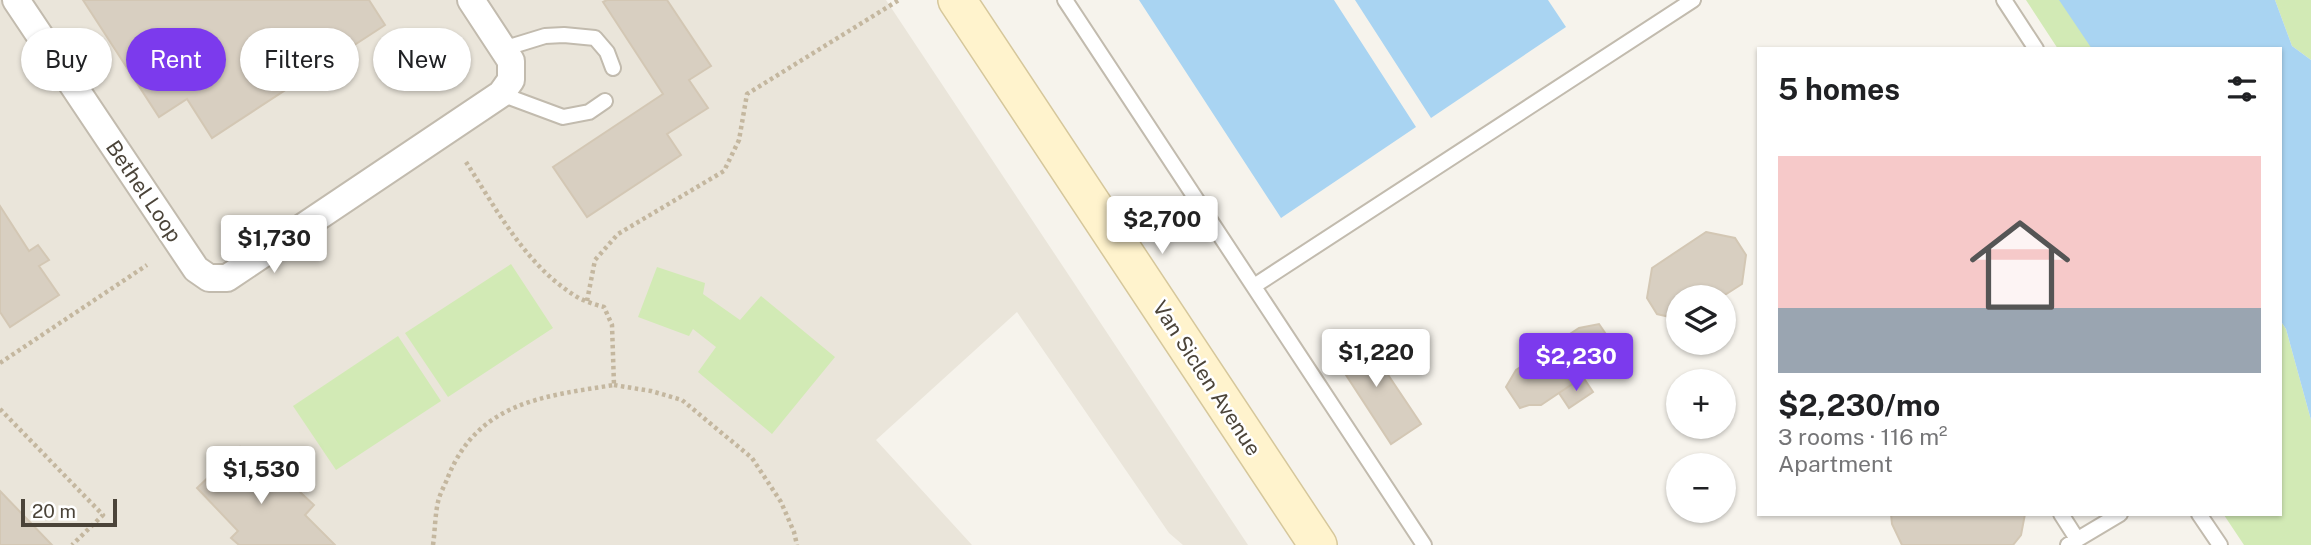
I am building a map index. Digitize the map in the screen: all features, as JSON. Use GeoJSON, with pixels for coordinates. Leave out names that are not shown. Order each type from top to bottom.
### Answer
{"type":"FeatureCollection","features":[{"type":"Feature","properties":{"kind":"street","name":"Bethel Loop"},"geometry":{"type":"LineString","coordinates":[[16,0],[196,269],[209,278],[227,278],[501,94]]}},
{"type":"Feature","properties":{"kind":"street"},"geometry":{"type":"LineString","coordinates":[[471,0],[511,61],[511,80],[501,94]]}},
{"type":"Feature","properties":{"kind":"street","name":"Van Siclen Avenue"},"geometry":{"type":"LineString","coordinates":[[957,0],[1318,545]]}},
{"type":"Feature","properties":{"kind":"lane"},"geometry":{"type":"LineString","coordinates":[[1065,0],[1424,545]]}},
{"type":"Feature","properties":{"kind":"lane"},"geometry":{"type":"LineString","coordinates":[[1254,286],[1693,0]]}},
{"type":"Feature","properties":{"kind":"lane"},"geometry":{"type":"LineString","coordinates":[[2004,0],[2035,47]]}},
{"type":"Feature","properties":{"kind":"lane"},"geometry":{"type":"LineString","coordinates":[[503,49],[545,36],[596,38],[607,52],[613,68]]}},
{"type":"Feature","properties":{"kind":"lane"},"geometry":{"type":"LineString","coordinates":[[501,94],[563,117],[589,112],[605,101]]}},
{"type":"Feature","properties":{"kind":"lane"},"geometry":{"type":"LineString","coordinates":[[2062,516],[2072,542],[2117,516]]}},
{"type":"Feature","properties":{"kind":"lane"},"geometry":{"type":"LineString","coordinates":[[2201,516],[2220,545]]}},
{"type":"Feature","properties":{"kind":"path"},"geometry":{"type":"LineString","coordinates":[[587,301],[594,260],[618,234],[724,171],[739,140],[747,94],[900,0]]}},
{"type":"Feature","properties":{"kind":"path"},"geometry":{"type":"LineString","coordinates":[[466,162],[514,236],[542,269],[580,298],[604,307],[612,325],[614,385]]}},
{"type":"Feature","properties":{"kind":"path"},"geometry":{"type":"LineString","coordinates":[[0,363],[147,265]]}},
{"type":"Feature","properties":{"kind":"path"},"geometry":{"type":"LineString","coordinates":[[433,545],[438,501],[453,464],[473,434],[500,414],[533,400],[614,385],[651,391],[682,400],[752,458],[781,502],[797,545]]}},
{"type":"Feature","properties":{"kind":"path"},"geometry":{"type":"LineString","coordinates":[[0,409],[103,515],[72,545]]}},
{"type":"Feature","properties":{"kind":"shaded area"},"geometry":{"type":"Polygon","coordinates":[[[0,0],[886,0],[1248,545],[1183,545],[1169,533],[1017,312],[876,440],[972,545],[0,545],[0,0]]]}},
{"type":"Feature","properties":{"kind":"green space"},"geometry":{"type":"Polygon","coordinates":[[[2026,0],[2063,0],[2095,47],[2057,47],[2026,0]]]}},
{"type":"Feature","properties":{"kind":"green space"},"geometry":{"type":"Polygon","coordinates":[[[2275,0],[2311,0],[2311,60],[2292,46],[2275,0]]]}},
{"type":"Feature","properties":{"kind":"green space"},"geometry":{"type":"Polygon","coordinates":[[[511,264],[553,328],[448,397],[405,333],[511,264]]]}},
{"type":"Feature","properties":{"kind":"green space"},"geometry":{"type":"Polygon","coordinates":[[[657,267],[705,283],[703,294],[740,320],[761,296],[835,357],[772,434],[698,372],[716,347],[693,329],[689,336],[638,317],[657,267]]]}},
{"type":"Feature","properties":{"kind":"green space"},"geometry":{"type":"Polygon","coordinates":[[[2282,323],[2286,329],[2311,420],[2311,545],[2244,545],[2225,516],[2282,516],[2282,323]]]}},
{"type":"Feature","properties":{"kind":"green space"},"geometry":{"type":"Polygon","coordinates":[[[398,336],[441,401],[336,470],[293,406],[398,336]]]}},
{"type":"Feature","properties":{"kind":"water"},"geometry":{"type":"Polygon","coordinates":[[[1139,0],[1334,0],[1416,127],[1281,218],[1139,0]]]}},
{"type":"Feature","properties":{"kind":"water"},"geometry":{"type":"Polygon","coordinates":[[[1355,0],[1548,0],[1566,27],[1431,118],[1355,0]]]}},
{"type":"Feature","properties":{"kind":"water"},"geometry":{"type":"Polygon","coordinates":[[[2059,0],[2275,0],[2292,46],[2311,60],[2311,420],[2286,329],[2282,323],[2282,47],[2091,47],[2059,0]]]}},
{"type":"Feature","properties":{"kind":"building"},"geometry":{"type":"Polygon","coordinates":[[[83,0],[369,0],[385,25],[373,28],[373,33],[359,42],[359,28],[240,28],[240,91],[284,91],[212,138],[187,99],[159,117],[142,91],[226,91],[226,28],[126,28],[126,66],[112,45],[112,28],[101,28],[83,0]]]}},
{"type":"Feature","properties":{"kind":"building"},"geometry":{"type":"Polygon","coordinates":[[[667,0],[711,66],[689,80],[708,108],[667,134],[681,155],[587,217],[553,167],[663,94],[603,2],[667,0]]]}},
{"type":"Feature","properties":{"kind":"building"},"geometry":{"type":"Polygon","coordinates":[[[0,206],[29,251],[38,245],[49,260],[39,266],[59,295],[10,327],[0,312],[0,206]]]}},
{"type":"Feature","properties":{"kind":"building"},"geometry":{"type":"Polygon","coordinates":[[[1706,232],[1735,238],[1746,255],[1742,284],[1736,288],[1736,285],[1666,285],[1666,316],[1657,314],[1647,298],[1652,268],[1706,232]]]}},
{"type":"Feature","properties":{"kind":"building"},"geometry":{"type":"Polygon","coordinates":[[[1599,324],[1614,346],[1599,366],[1541,405],[1520,408],[1506,387],[1516,370],[1579,328],[1599,324]]]}},
{"type":"Feature","properties":{"kind":"building"},"geometry":{"type":"Polygon","coordinates":[[[1360,333],[1421,424],[1391,444],[1331,352],[1360,333]]]}},
{"type":"Feature","properties":{"kind":"building"},"geometry":{"type":"Polygon","coordinates":[[[1583,377],[1593,392],[1569,408],[1559,393],[1583,377]]]}},
{"type":"Feature","properties":{"kind":"building"},"geometry":{"type":"Polygon","coordinates":[[[240,447],[280,488],[287,480],[314,505],[305,515],[335,545],[239,545],[231,538],[238,531],[197,488],[240,447]]]}},
{"type":"Feature","properties":{"kind":"building"},"geometry":{"type":"Polygon","coordinates":[[[0,491],[52,545],[0,545],[0,491]]]}},
{"type":"Feature","properties":{"kind":"building"},"geometry":{"type":"Polygon","coordinates":[[[1891,516],[2025,516],[2021,535],[2013,545],[1902,545],[1891,516]]]}}]}
